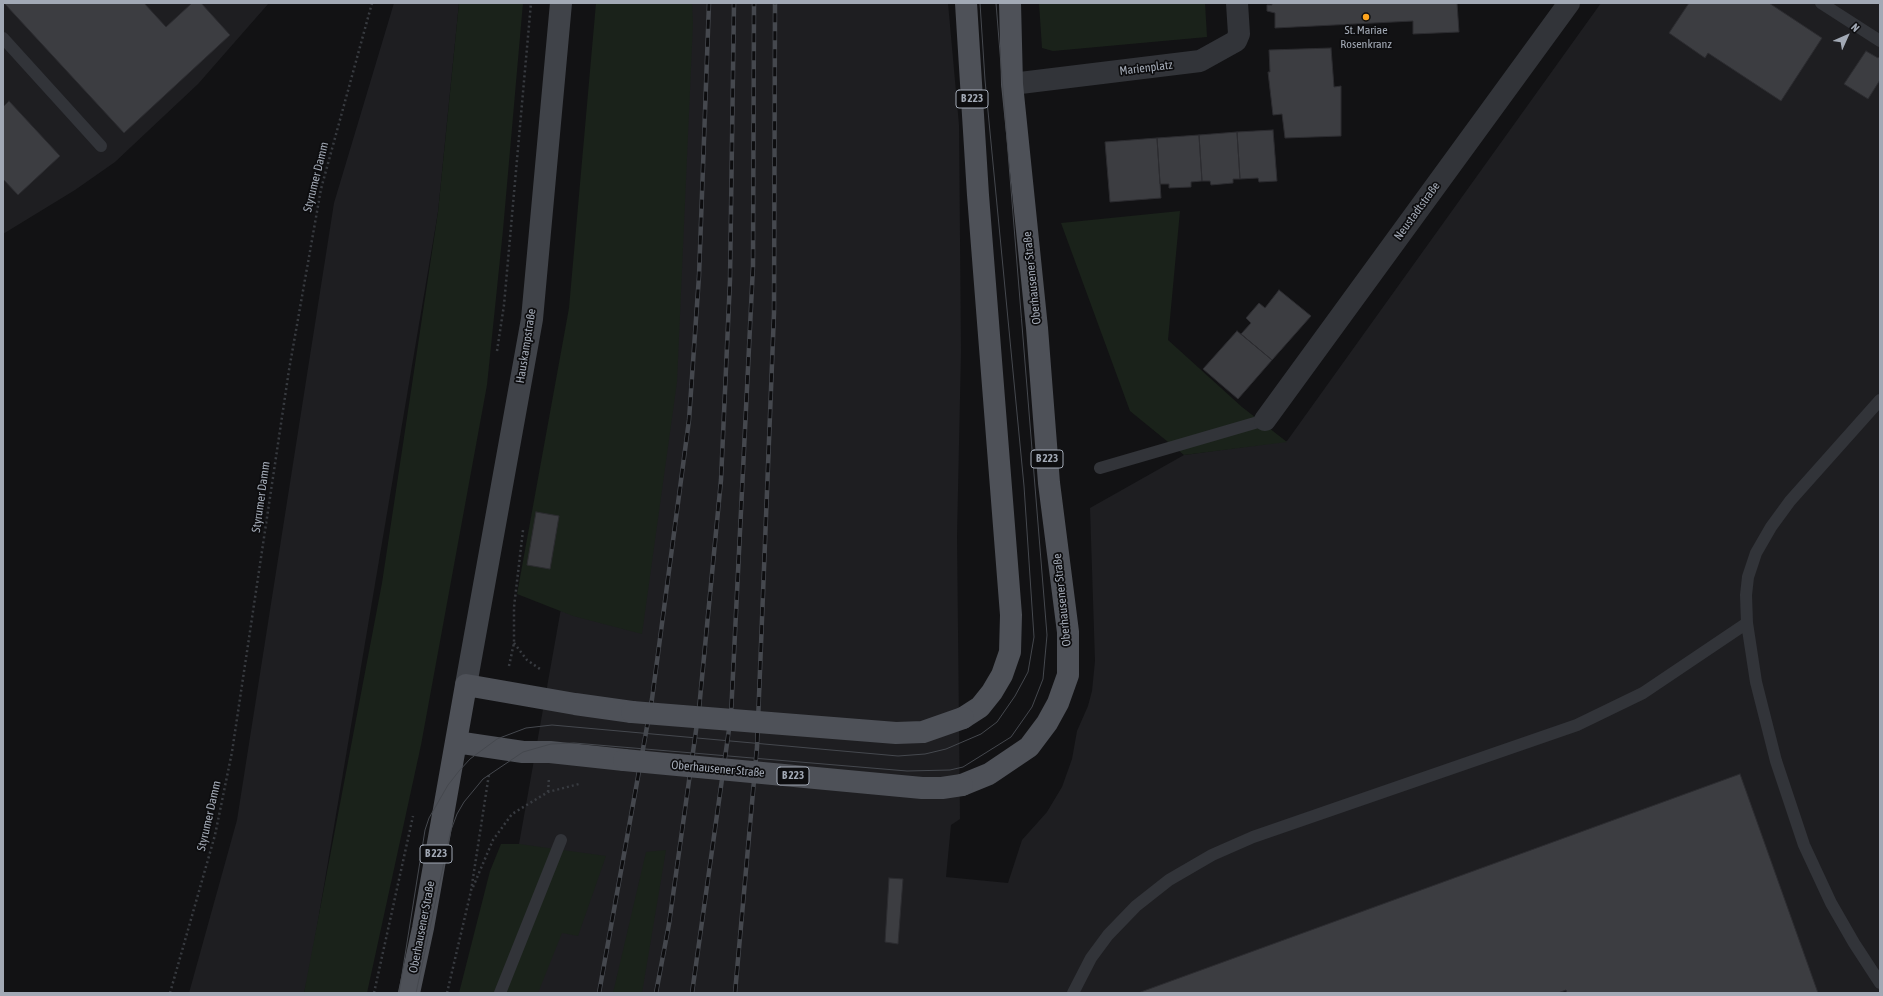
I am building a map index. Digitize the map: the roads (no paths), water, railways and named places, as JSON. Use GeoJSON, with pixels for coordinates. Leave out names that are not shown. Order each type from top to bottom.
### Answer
{"type":"FeatureCollection","features":[{"type":"Feature","properties":{"kind":"main road","name":"Hauskampstraße"},"geometry":{"type":"LineString","coordinates":[[466,685],[532,319],[561,3]]}},
{"type":"Feature","properties":{"kind":"main road","name":"B 223"},"geometry":{"type":"LineString","coordinates":[[466,685],[575,704],[632,712],[896,733],[923,732],[963,718],[980,707],[992,692],[1002,675],[1010,652],[1010,615],[978,196],[966,3]]}},
{"type":"Feature","properties":{"kind":"main road","name":"Oberhausener Straße"},"geometry":{"type":"LineString","coordinates":[[456,742],[523,752],[550,752],[922,788],[942,788],[962,785],[989,774],[1029,746],[1047,723],[1058,703],[1068,675],[1068,632],[1049,483],[1036,320],[1012,84],[1010,3]]}},
{"type":"Feature","properties":{"kind":"main road","name":"Oberhausener Straße"},"geometry":{"type":"LineString","coordinates":[[409,993],[426,912],[466,685]]}},
{"type":"Feature","properties":{"kind":"street","name":"Marienplatz"},"geometry":{"type":"LineString","coordinates":[[1012,84],[1200,61],[1236,41],[1239,34],[1237,3]]}},
{"type":"Feature","properties":{"kind":"street","name":"Neustadtstraße"},"geometry":{"type":"LineString","coordinates":[[1265,420],[1569,3]]}},
{"type":"Feature","properties":{"kind":"lane"},"geometry":{"type":"LineString","coordinates":[[1821,3],[1880,41]]}},
{"type":"Feature","properties":{"kind":"lane"},"geometry":{"type":"LineString","coordinates":[[3,38],[101,146]]}},
{"type":"Feature","properties":{"kind":"lane"},"geometry":{"type":"LineString","coordinates":[[1880,400],[1790,501],[1760,547],[1748,577],[1746,595],[1747,623],[1756,682],[1776,761],[1804,845],[1831,903],[1854,943],[1880,983]]}},
{"type":"Feature","properties":{"kind":"lane"},"geometry":{"type":"LineString","coordinates":[[1100,468],[1265,420]]}},
{"type":"Feature","properties":{"kind":"lane"},"geometry":{"type":"LineString","coordinates":[[1073,993],[1091,958],[1108,935],[1136,906],[1169,880],[1212,855],[1253,836],[1576,725],[1643,693],[1747,623]]}},
{"type":"Feature","properties":{"kind":"lane"},"geometry":{"type":"LineString","coordinates":[[500,993],[561,840]]}},
{"type":"Feature","properties":{"kind":"tram line"},"geometry":{"type":"LineString","coordinates":[[399,993],[425,830],[429,818],[448,785],[459,771],[470,759],[497,739],[526,728],[552,725],[898,756],[925,754],[946,749],[981,734],[997,722],[1015,696],[1028,672],[1034,637],[1024,486],[985,80],[980,3]]}},
{"type":"Feature","properties":{"kind":"tram line"},"geometry":{"type":"LineString","coordinates":[[416,993],[451,830],[457,814],[464,802],[483,779],[523,752],[551,744],[574,743],[907,771],[950,770],[963,767],[1011,737],[1032,707],[1043,679],[1047,635],[996,3]]}},
{"type":"Feature","properties":{"kind":"railway"},"geometry":{"type":"LineString","coordinates":[[599,993],[652,699],[689,420],[699,276],[709,3]]}},
{"type":"Feature","properties":{"kind":"railway"},"geometry":{"type":"LineString","coordinates":[[656,993],[669,924],[699,709],[721,480],[730,280],[734,3]]}},
{"type":"Feature","properties":{"kind":"railway"},"geometry":{"type":"LineString","coordinates":[[692,993],[731,715],[753,266],[754,3]]}},
{"type":"Feature","properties":{"kind":"railway"},"geometry":{"type":"LineString","coordinates":[[735,993],[757,747],[774,313],[775,3]]}},
{"type":"Feature","properties":{"kind":"place","name":"St. Mariae Rosenkranz"},"geometry":{"type":"Point","coordinates":[1366,17]}}]}
